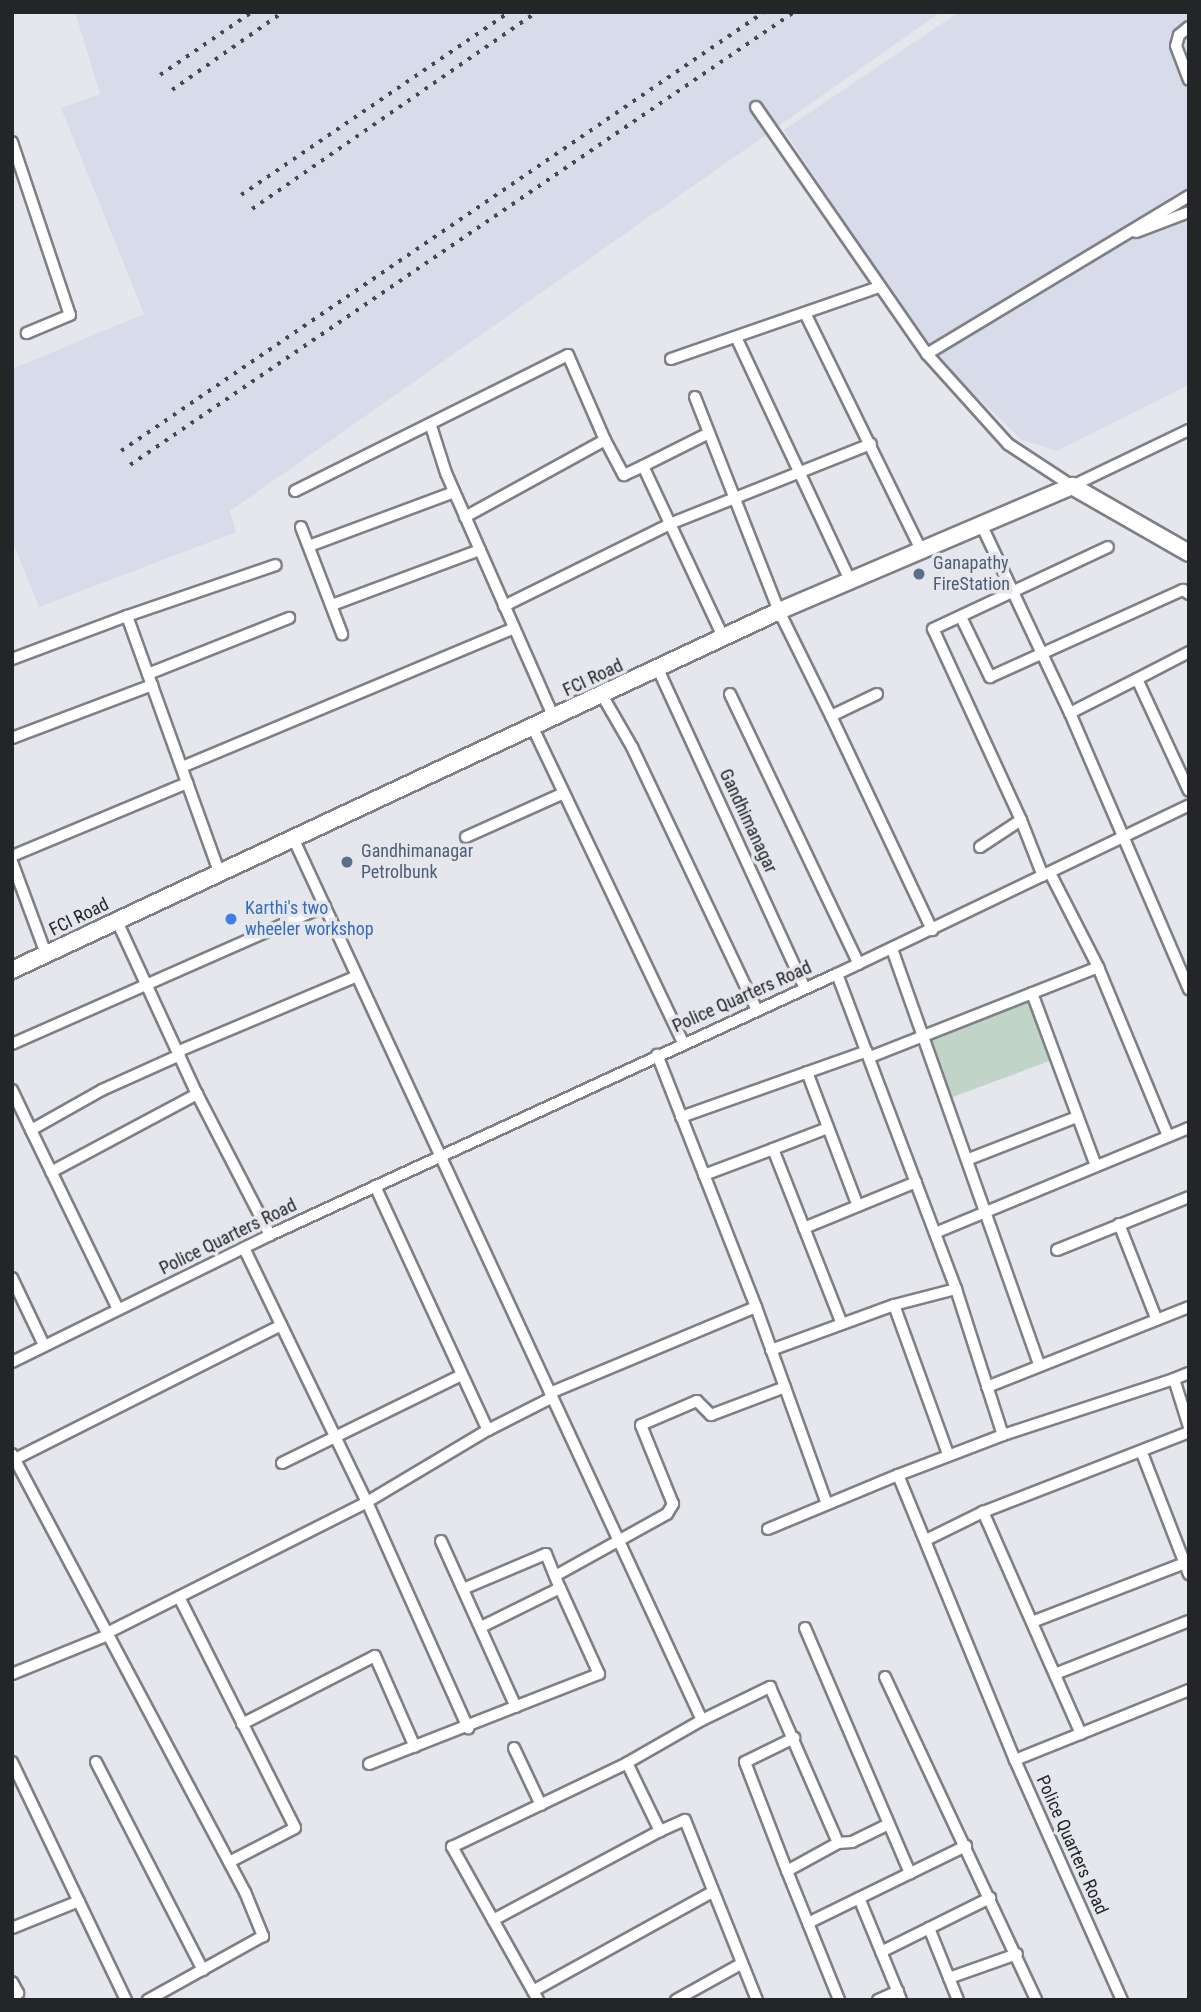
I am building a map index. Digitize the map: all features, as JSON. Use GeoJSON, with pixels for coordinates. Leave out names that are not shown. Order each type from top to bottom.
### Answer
{"type":"FeatureCollection","features":[{"type":"Feature","properties":{"kind":"street"},"geometry":{"type":"LineString","coordinates":[[1189,27],[1179,35],[1176,46],[1189,80]]}},
{"type":"Feature","properties":{"kind":"street"},"geometry":{"type":"LineString","coordinates":[[756,107],[878,287],[927,354],[1009,444],[1072,486],[1189,553]]}},
{"type":"Feature","properties":{"kind":"street"},"geometry":{"type":"LineString","coordinates":[[12,142],[70,315],[27,333]]}},
{"type":"Feature","properties":{"kind":"street"},"geometry":{"type":"LineString","coordinates":[[1133,233],[1146,219],[1189,196]]}},
{"type":"Feature","properties":{"kind":"street"},"geometry":{"type":"LineString","coordinates":[[927,354],[1133,233],[1189,212]]}},
{"type":"Feature","properties":{"kind":"street"},"geometry":{"type":"LineString","coordinates":[[671,359],[878,287]]}},
{"type":"Feature","properties":{"kind":"street"},"geometry":{"type":"LineString","coordinates":[[805,313],[921,550]]}},
{"type":"Feature","properties":{"kind":"street"},"geometry":{"type":"LineString","coordinates":[[736,337],[802,473],[850,582]]}},
{"type":"Feature","properties":{"kind":"street"},"geometry":{"type":"LineString","coordinates":[[295,491],[431,426],[568,355],[605,440],[624,475],[707,434]]}},
{"type":"Feature","properties":{"kind":"street"},"geometry":{"type":"LineString","coordinates":[[695,397],[707,434],[736,498],[779,611],[932,930]]}},
{"type":"Feature","properties":{"kind":"street"},"geometry":{"type":"LineString","coordinates":[[431,426],[454,492],[554,718]]}},
{"type":"Feature","properties":{"kind":"street"},"geometry":{"type":"LineString","coordinates":[[1072,486],[1189,430]]}},
{"type":"Feature","properties":{"kind":"street"},"geometry":{"type":"LineString","coordinates":[[465,517],[605,440]]}},
{"type":"Feature","properties":{"kind":"street"},"geometry":{"type":"LineString","coordinates":[[504,606],[672,523],[871,444]]}},
{"type":"Feature","properties":{"kind":"street"},"geometry":{"type":"LineString","coordinates":[[643,466],[724,639]]}},
{"type":"Feature","properties":{"kind":"street","name":"FCI Road"},"geometry":{"type":"LineString","coordinates":[[12,970],[116,919],[220,874],[779,611],[1072,486]]}},
{"type":"Feature","properties":{"kind":"street"},"geometry":{"type":"LineString","coordinates":[[309,546],[454,492]]}},
{"type":"Feature","properties":{"kind":"street"},"geometry":{"type":"LineString","coordinates":[[981,524],[1070,713],[1189,989]]}},
{"type":"Feature","properties":{"kind":"street"},"geometry":{"type":"LineString","coordinates":[[301,527],[342,634]]}},
{"type":"Feature","properties":{"kind":"street"},"geometry":{"type":"LineString","coordinates":[[1108,547],[1014,594],[933,629],[1046,875],[1098,967],[1168,1136]]}},
{"type":"Feature","properties":{"kind":"street"},"geometry":{"type":"LineString","coordinates":[[332,605],[480,550]]}},
{"type":"Feature","properties":{"kind":"street"},"geometry":{"type":"LineString","coordinates":[[12,659],[276,565]]}},
{"type":"Feature","properties":{"kind":"street"},"geometry":{"type":"LineString","coordinates":[[961,617],[990,677],[1187,588]]}},
{"type":"Feature","properties":{"kind":"street"},"geometry":{"type":"LineString","coordinates":[[127,616],[220,874]]}},
{"type":"Feature","properties":{"kind":"street"},"geometry":{"type":"LineString","coordinates":[[12,738],[289,618]]}},
{"type":"Feature","properties":{"kind":"street"},"geometry":{"type":"LineString","coordinates":[[181,767],[514,628]]}},
{"type":"Feature","properties":{"kind":"street"},"geometry":{"type":"LineString","coordinates":[[1070,713],[1189,652]]}},
{"type":"Feature","properties":{"kind":"street","name":"Gandhimanagar"},"geometry":{"type":"LineString","coordinates":[[658,669],[806,988]]}},
{"type":"Feature","properties":{"kind":"street"},"geometry":{"type":"LineString","coordinates":[[1137,679],[1189,791]]}},
{"type":"Feature","properties":{"kind":"street"},"geometry":{"type":"LineString","coordinates":[[730,694],[859,964]]}},
{"type":"Feature","properties":{"kind":"street"},"geometry":{"type":"LineString","coordinates":[[831,716],[877,694]]}},
{"type":"Feature","properties":{"kind":"street"},"geometry":{"type":"LineString","coordinates":[[602,695],[632,747],[757,1010]]}},
{"type":"Feature","properties":{"kind":"street"},"geometry":{"type":"LineString","coordinates":[[533,728],[682,1043]]}},
{"type":"Feature","properties":{"kind":"street"},"geometry":{"type":"LineString","coordinates":[[12,856],[187,783]]}},
{"type":"Feature","properties":{"kind":"street"},"geometry":{"type":"LineString","coordinates":[[466,836],[564,793]]}},
{"type":"Feature","properties":{"kind":"street"},"geometry":{"type":"LineString","coordinates":[[837,974],[1189,805]]}},
{"type":"Feature","properties":{"kind":"street"},"geometry":{"type":"LineString","coordinates":[[980,847],[1021,820]]}},
{"type":"Feature","properties":{"kind":"street"},"geometry":{"type":"LineString","coordinates":[[294,839],[616,1540],[702,1720]]}},
{"type":"Feature","properties":{"kind":"street"},"geometry":{"type":"LineString","coordinates":[[12,862],[46,954]]}},
{"type":"Feature","properties":{"kind":"street"},"geometry":{"type":"LineString","coordinates":[[12,903],[26,899]]}},
{"type":"Feature","properties":{"kind":"street"},"geometry":{"type":"LineString","coordinates":[[12,1044],[325,906]]}},
{"type":"Feature","properties":{"kind":"street"},"geometry":{"type":"LineString","coordinates":[[116,919],[197,1094],[270,1235]]}},
{"type":"Feature","properties":{"kind":"street"},"geometry":{"type":"LineString","coordinates":[[892,949],[925,1035],[1040,1364]]}},
{"type":"Feature","properties":{"kind":"street"},"geometry":{"type":"LineString","coordinates":[[681,1117],[807,1072],[925,1035],[1098,967]]}},
{"type":"Feature","properties":{"kind":"street","name":"Police Quarters Road"},"geometry":{"type":"LineString","coordinates":[[12,1362],[270,1235],[682,1043],[837,974],[956,1289],[1003,1435]]}},
{"type":"Feature","properties":{"kind":"street"},"geometry":{"type":"LineString","coordinates":[[31,1130],[102,1090],[179,1053],[357,976]]}},
{"type":"Feature","properties":{"kind":"street"},"geometry":{"type":"LineString","coordinates":[[1032,993],[1096,1166]]}},
{"type":"Feature","properties":{"kind":"street"},"geometry":{"type":"LineString","coordinates":[[657,1055],[756,1307],[827,1504]]}},
{"type":"Feature","properties":{"kind":"street"},"geometry":{"type":"LineString","coordinates":[[807,1072],[858,1206]]}},
{"type":"Feature","properties":{"kind":"street"},"geometry":{"type":"LineString","coordinates":[[12,1090],[118,1309]]}},
{"type":"Feature","properties":{"kind":"street"},"geometry":{"type":"LineString","coordinates":[[51,1172],[197,1094]]}},
{"type":"Feature","properties":{"kind":"street"},"geometry":{"type":"LineString","coordinates":[[969,1159],[1077,1117]]}},
{"type":"Feature","properties":{"kind":"street"},"geometry":{"type":"LineString","coordinates":[[704,1175],[828,1128]]}},
{"type":"Feature","properties":{"kind":"street"},"geometry":{"type":"LineString","coordinates":[[935,1233],[1189,1128]]}},
{"type":"Feature","properties":{"kind":"street"},"geometry":{"type":"LineString","coordinates":[[773,1149],[842,1324]]}},
{"type":"Feature","properties":{"kind":"street"},"geometry":{"type":"LineString","coordinates":[[804,1228],[916,1182]]}},
{"type":"Feature","properties":{"kind":"street"},"geometry":{"type":"LineString","coordinates":[[375,1186],[488,1430]]}},
{"type":"Feature","properties":{"kind":"street"},"geometry":{"type":"LineString","coordinates":[[1057,1250],[1189,1197]]}},
{"type":"Feature","properties":{"kind":"street"},"geometry":{"type":"LineString","coordinates":[[1119,1224],[1156,1318]]}},
{"type":"Feature","properties":{"kind":"street"},"geometry":{"type":"LineString","coordinates":[[244,1248],[367,1502],[468,1728]]}},
{"type":"Feature","properties":{"kind":"street"},"geometry":{"type":"LineString","coordinates":[[12,1278],[44,1345]]}},
{"type":"Feature","properties":{"kind":"street"},"geometry":{"type":"LineString","coordinates":[[771,1350],[894,1305],[956,1289]]}},
{"type":"Feature","properties":{"kind":"street"},"geometry":{"type":"LineString","coordinates":[[894,1305],[948,1454]]}},
{"type":"Feature","properties":{"kind":"street"},"geometry":{"type":"LineString","coordinates":[[12,1674],[108,1634],[367,1502],[551,1395],[756,1307]]}},
{"type":"Feature","properties":{"kind":"street"},"geometry":{"type":"LineString","coordinates":[[987,1387],[1189,1307]]}},
{"type":"Feature","properties":{"kind":"street"},"geometry":{"type":"LineString","coordinates":[[148,2000],[263,1936],[229,1862],[14,1456],[281,1325]]}},
{"type":"Feature","properties":{"kind":"street"},"geometry":{"type":"LineString","coordinates":[[768,1529],[948,1454],[1189,1373]]}},
{"type":"Feature","properties":{"kind":"street"},"geometry":{"type":"LineString","coordinates":[[282,1463],[461,1375]]}},
{"type":"Feature","properties":{"kind":"street"},"geometry":{"type":"LineString","coordinates":[[1174,1379],[1189,1427]]}},
{"type":"Feature","properties":{"kind":"street"},"geometry":{"type":"LineString","coordinates":[[555,1576],[667,1514],[673,1504],[640,1425],[697,1401],[711,1415],[785,1387]]}},
{"type":"Feature","properties":{"kind":"street"},"geometry":{"type":"LineString","coordinates":[[926,1540],[983,1512],[1142,1453],[1189,1432]]}},
{"type":"Feature","properties":{"kind":"street"},"geometry":{"type":"LineString","coordinates":[[1032,1622],[1187,1569],[1142,1453]]}},
{"type":"Feature","properties":{"kind":"street"},"geometry":{"type":"LineString","coordinates":[[898,1475],[1015,1760]]}},
{"type":"Feature","properties":{"kind":"street"},"geometry":{"type":"LineString","coordinates":[[983,1512],[1081,1734]]}},
{"type":"Feature","properties":{"kind":"street"},"geometry":{"type":"LineString","coordinates":[[441,1541],[516,1707]]}},
{"type":"Feature","properties":{"kind":"street"},"geometry":{"type":"LineString","coordinates":[[369,1764],[468,1728],[599,1674],[546,1553],[463,1589]]}},
{"type":"Feature","properties":{"kind":"street"},"geometry":{"type":"LineString","coordinates":[[481,1628],[560,1588]]}},
{"type":"Feature","properties":{"kind":"street"},"geometry":{"type":"LineString","coordinates":[[179,1597],[295,1828],[229,1862]]}},
{"type":"Feature","properties":{"kind":"street"},"geometry":{"type":"LineString","coordinates":[[1055,1674],[1189,1621]]}},
{"type":"Feature","properties":{"kind":"street"},"geometry":{"type":"LineString","coordinates":[[805,1628],[910,1873]]}},
{"type":"Feature","properties":{"kind":"street"},"geometry":{"type":"LineString","coordinates":[[242,1724],[375,1656],[415,1747]]}},
{"type":"Feature","properties":{"kind":"street"},"geometry":{"type":"LineString","coordinates":[[885,1677],[1017,1954],[1031,1998]]}},
{"type":"Feature","properties":{"kind":"street"},"geometry":{"type":"LineString","coordinates":[[712,1892],[535,1995],[452,1847],[627,1763],[702,1720],[770,1687],[838,1843]]}},
{"type":"Feature","properties":{"kind":"street","name":"Police Quarters Road"},"geometry":{"type":"LineString","coordinates":[[1122,2000],[1015,1760],[1189,1690]]}},
{"type":"Feature","properties":{"kind":"street"},"geometry":{"type":"LineString","coordinates":[[794,1738],[745,1762],[839,2000]]}},
{"type":"Feature","properties":{"kind":"street"},"geometry":{"type":"LineString","coordinates":[[514,1748],[541,1805]]}},
{"type":"Feature","properties":{"kind":"street"},"geometry":{"type":"LineString","coordinates":[[12,1762],[126,2000]]}},
{"type":"Feature","properties":{"kind":"street"},"geometry":{"type":"LineString","coordinates":[[96,1762],[203,1970]]}},
{"type":"Feature","properties":{"kind":"street"},"geometry":{"type":"LineString","coordinates":[[627,1763],[660,1831]]}},
{"type":"Feature","properties":{"kind":"street"},"geometry":{"type":"LineString","coordinates":[[493,1920],[685,1820],[757,2000]]}},
{"type":"Feature","properties":{"kind":"street"},"geometry":{"type":"LineString","coordinates":[[787,1871],[838,1843],[852,1842],[889,1824]]}},
{"type":"Feature","properties":{"kind":"street"},"geometry":{"type":"LineString","coordinates":[[808,1923],[966,1846]]}},
{"type":"Feature","properties":{"kind":"street"},"geometry":{"type":"LineString","coordinates":[[859,1898],[900,1995],[878,2000]]}},
{"type":"Feature","properties":{"kind":"street"},"geometry":{"type":"LineString","coordinates":[[881,1952],[990,1898]]}},
{"type":"Feature","properties":{"kind":"street"},"geometry":{"type":"LineString","coordinates":[[12,1928],[79,1901]]}},
{"type":"Feature","properties":{"kind":"street"},"geometry":{"type":"LineString","coordinates":[[929,1928],[958,2000]]}},
{"type":"Feature","properties":{"kind":"street"},"geometry":{"type":"LineString","coordinates":[[949,1978],[1017,1954]]}},
{"type":"Feature","properties":{"kind":"street"},"geometry":{"type":"LineString","coordinates":[[676,2000],[690,1996],[741,1964]]}},
{"type":"Feature","properties":{"kind":"street"},"geometry":{"type":"LineString","coordinates":[[12,1982],[18,1993],[12,1996]]}},
{"type":"Feature","properties":{"kind":"shaded area"},"geometry":{"type":"Polygon","coordinates":[[[75,12],[941,12],[230,511],[236,532],[39,607],[12,540],[12,369],[144,314],[61,108],[100,94],[75,12]]]}},
{"type":"Feature","properties":{"kind":"shaded area"},"geometry":{"type":"Polygon","coordinates":[[[959,12],[1189,12],[1189,385],[1057,451],[1022,440],[949,370],[879,274],[784,130],[959,12]]]}},
{"type":"Feature","properties":{"kind":"green space"},"geometry":{"type":"Polygon","coordinates":[[[1030,997],[1052,1060],[950,1098],[929,1037],[1030,997]]]}},
{"type":"Feature","properties":{"kind":"railway"},"geometry":{"type":"LineString","coordinates":[[160,75],[252,12]]}},
{"type":"Feature","properties":{"kind":"railway"},"geometry":{"type":"LineString","coordinates":[[172,90],[283,12]]}},
{"type":"Feature","properties":{"kind":"railway"},"geometry":{"type":"LineString","coordinates":[[241,195],[509,12]]}},
{"type":"Feature","properties":{"kind":"railway"},"geometry":{"type":"LineString","coordinates":[[252,209],[536,12]]}},
{"type":"Feature","properties":{"kind":"railway"},"geometry":{"type":"LineString","coordinates":[[121,451],[764,12]]}},
{"type":"Feature","properties":{"kind":"railway"},"geometry":{"type":"LineString","coordinates":[[130,465],[794,12]]}},
{"type":"Feature","properties":{"kind":"place","name":"Ganapathy FireStation"},"geometry":{"type":"Point","coordinates":[919,574]}},
{"type":"Feature","properties":{"kind":"place","name":"Gandhimanagar Petrolbunk"},"geometry":{"type":"Point","coordinates":[347,862]}},
{"type":"Feature","properties":{"kind":"place","name":"Karthi's two wheeler workshop"},"geometry":{"type":"Point","coordinates":[231,919]}}]}
